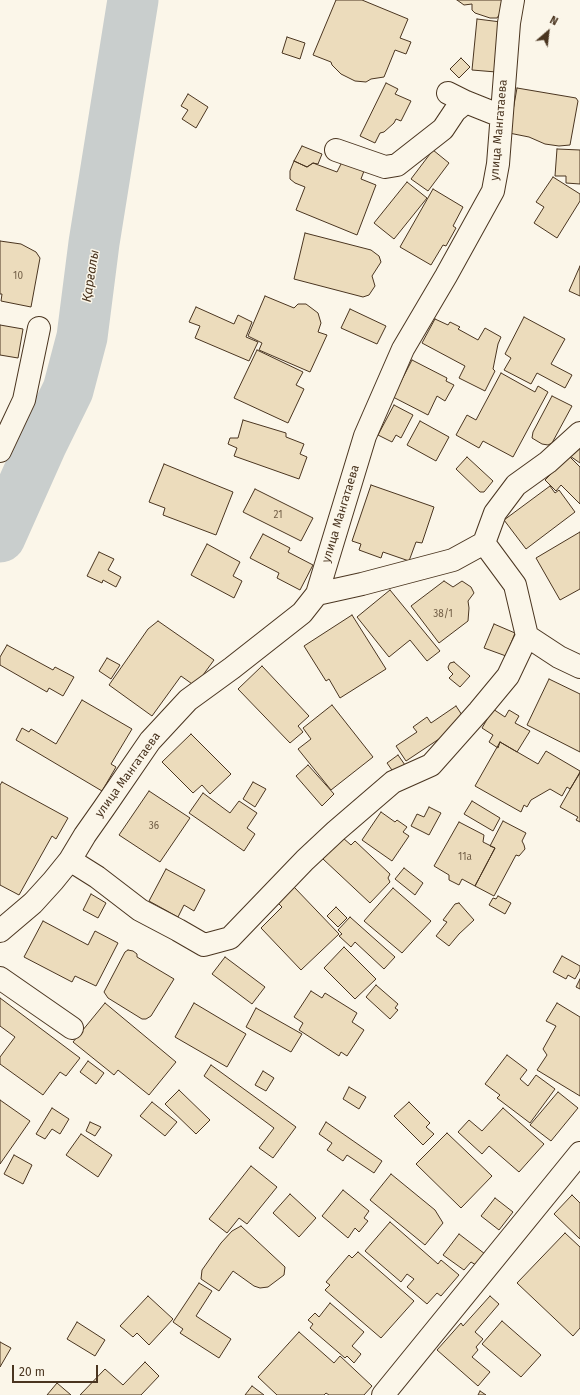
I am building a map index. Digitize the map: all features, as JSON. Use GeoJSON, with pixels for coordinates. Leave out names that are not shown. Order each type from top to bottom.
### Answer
{"type":"FeatureCollection","features":[{"type":"Feature","properties":{"kind":"street","name":"улица Мангатаева"},"geometry":{"type":"LineString","coordinates":[[0,931],[32,903],[53,881],[70,860],[85,835],[150,741],[188,700],[232,668],[302,613],[317,594],[365,436],[399,356],[446,276],[493,191],[498,164],[509,23],[513,0]]}},
{"type":"Feature","properties":{"kind":"street"},"geometry":{"type":"LineString","coordinates":[[336,150],[385,167],[397,165],[443,129],[455,111],[457,98],[501,116]]}},
{"type":"Feature","properties":{"kind":"street"},"geometry":{"type":"LineString","coordinates":[[0,451],[24,400],[39,328]]}},
{"type":"Feature","properties":{"kind":"street"},"geometry":{"type":"LineString","coordinates":[[317,594],[362,584],[453,560],[484,543],[494,513],[516,485],[548,462],[580,433]]}},
{"type":"Feature","properties":{"kind":"street"},"geometry":{"type":"LineString","coordinates":[[70,860],[97,877],[140,910],[204,945],[230,938],[305,860],[336,831],[393,782],[431,765],[508,676],[527,636],[514,585],[484,543]]}},
{"type":"Feature","properties":{"kind":"street"},"geometry":{"type":"LineString","coordinates":[[527,636],[559,657],[580,667]]}},
{"type":"Feature","properties":{"kind":"street"},"geometry":{"type":"LineString","coordinates":[[0,978],[72,1028]]}},
{"type":"Feature","properties":{"kind":"street"},"geometry":{"type":"LineString","coordinates":[[383,1395],[580,1153]]}},
{"type":"Feature","properties":{"kind":"building"},"geometry":{"type":"Polygon","coordinates":[[[336,0],[362,0],[408,19],[400,38],[411,42],[406,54],[395,50],[384,77],[371,79],[366,82],[355,81],[341,74],[331,62],[313,55],[336,0]]]}},
{"type":"Feature","properties":{"kind":"building"},"geometry":{"type":"Polygon","coordinates":[[[457,0],[505,0],[503,9],[497,18],[490,18],[475,13],[472,10],[472,4],[464,5],[457,0]]]}},
{"type":"Feature","properties":{"kind":"building"},"geometry":{"type":"Polygon","coordinates":[[[477,19],[501,22],[496,72],[472,70],[477,19]]]}},
{"type":"Feature","properties":{"kind":"building"},"geometry":{"type":"Polygon","coordinates":[[[287,37],[305,43],[300,59],[282,53],[287,37]]]}},
{"type":"Feature","properties":{"kind":"building"},"geometry":{"type":"Polygon","coordinates":[[[461,58],[470,67],[459,78],[450,69],[461,58]]]}},
{"type":"Feature","properties":{"kind":"building"},"geometry":{"type":"Polygon","coordinates":[[[386,83],[398,89],[395,94],[411,101],[401,121],[396,119],[394,123],[384,132],[380,133],[375,143],[360,136],[386,83]]]}},
{"type":"Feature","properties":{"kind":"building"},"geometry":{"type":"Polygon","coordinates":[[[517,88],[576,98],[578,101],[570,145],[559,146],[545,144],[529,137],[509,133],[517,88]]]}},
{"type":"Feature","properties":{"kind":"building"},"geometry":{"type":"Polygon","coordinates":[[[188,94],[208,107],[196,128],[182,119],[188,110],[181,106],[188,94]]]}},
{"type":"Feature","properties":{"kind":"building"},"geometry":{"type":"Polygon","coordinates":[[[302,146],[322,154],[318,164],[313,163],[307,167],[294,161],[302,146]]]}},
{"type":"Feature","properties":{"kind":"building"},"geometry":{"type":"Polygon","coordinates":[[[557,149],[580,150],[580,184],[566,183],[566,176],[555,176],[557,149]]]}},
{"type":"Feature","properties":{"kind":"building"},"geometry":{"type":"Polygon","coordinates":[[[433,150],[449,163],[428,191],[411,179],[433,150]]]}},
{"type":"Feature","properties":{"kind":"building"},"geometry":{"type":"Polygon","coordinates":[[[294,161],[307,167],[313,163],[337,172],[342,162],[364,171],[361,179],[376,185],[357,235],[296,210],[305,187],[290,179],[290,171],[294,161]]]}},
{"type":"Feature","properties":{"kind":"building"},"geometry":{"type":"Polygon","coordinates":[[[553,177],[580,194],[580,201],[557,238],[534,223],[544,207],[536,202],[553,177]]]}},
{"type":"Feature","properties":{"kind":"building"},"geometry":{"type":"Polygon","coordinates":[[[407,182],[427,198],[394,239],[374,223],[407,182]]]}},
{"type":"Feature","properties":{"kind":"building"},"geometry":{"type":"Polygon","coordinates":[[[433,189],[463,207],[453,226],[456,228],[446,246],[443,245],[431,265],[400,247],[433,189]]]}},
{"type":"Feature","properties":{"kind":"building"},"geometry":{"type":"Polygon","coordinates":[[[305,233],[371,250],[379,256],[381,262],[372,276],[375,286],[369,295],[363,297],[294,279],[305,233]]]}},
{"type":"Feature","properties":{"kind":"building"},"geometry":{"type":"Polygon","coordinates":[[[0,241],[21,244],[36,252],[40,258],[31,307],[1,301],[0,241]]]}},
{"type":"Feature","properties":{"kind":"building"},"geometry":{"type":"Polygon","coordinates":[[[580,266],[580,296],[569,291],[580,266]]]}},
{"type":"Feature","properties":{"kind":"building"},"geometry":{"type":"Polygon","coordinates":[[[265,296],[294,308],[298,304],[306,304],[318,313],[321,323],[318,332],[327,335],[310,372],[259,350],[262,343],[248,336],[265,296]]]}},
{"type":"Feature","properties":{"kind":"building"},"geometry":{"type":"Polygon","coordinates":[[[196,307],[234,324],[238,315],[252,322],[246,337],[258,342],[249,361],[195,338],[200,326],[189,322],[196,307]]]}},
{"type":"Feature","properties":{"kind":"building"},"geometry":{"type":"Polygon","coordinates":[[[350,309],[386,326],[377,344],[341,328],[350,309]]]}},
{"type":"Feature","properties":{"kind":"building"},"geometry":{"type":"Polygon","coordinates":[[[524,317],[565,339],[551,364],[572,375],[565,388],[537,373],[531,384],[504,370],[511,358],[505,354],[524,317]]]}},
{"type":"Feature","properties":{"kind":"building"},"geometry":{"type":"Polygon","coordinates":[[[435,319],[448,325],[450,322],[460,327],[458,329],[478,340],[485,328],[501,337],[498,344],[493,369],[495,371],[485,391],[459,378],[465,366],[422,343],[435,319]]]}},
{"type":"Feature","properties":{"kind":"building"},"geometry":{"type":"Polygon","coordinates":[[[0,325],[23,329],[18,358],[0,355],[0,325]]]}},
{"type":"Feature","properties":{"kind":"building"},"geometry":{"type":"Polygon","coordinates":[[[257,350],[303,372],[296,385],[304,389],[288,423],[234,398],[257,350]]]}},
{"type":"Feature","properties":{"kind":"building"},"geometry":{"type":"Polygon","coordinates":[[[412,360],[447,378],[446,381],[454,385],[445,401],[437,396],[428,415],[393,397],[412,360]]]}},
{"type":"Feature","properties":{"kind":"building"},"geometry":{"type":"Polygon","coordinates":[[[501,373],[535,392],[538,386],[548,392],[513,457],[483,441],[479,448],[456,435],[467,415],[476,420],[501,373]]]}},
{"type":"Feature","properties":{"kind":"building"},"geometry":{"type":"Polygon","coordinates":[[[552,396],[572,406],[552,443],[548,445],[542,444],[532,438],[533,432],[552,396]]]}},
{"type":"Feature","properties":{"kind":"building"},"geometry":{"type":"Polygon","coordinates":[[[394,405],[413,415],[401,438],[396,435],[392,442],[378,435],[394,405]]]}},
{"type":"Feature","properties":{"kind":"building"},"geometry":{"type":"Polygon","coordinates":[[[243,420],[286,433],[286,437],[304,444],[300,454],[307,457],[299,479],[234,456],[237,448],[228,444],[230,438],[238,438],[243,420]]]}},
{"type":"Feature","properties":{"kind":"building"},"geometry":{"type":"Polygon","coordinates":[[[420,421],[449,437],[436,461],[407,445],[420,421]]]}},
{"type":"Feature","properties":{"kind":"building"},"geometry":{"type":"Polygon","coordinates":[[[580,443],[580,463],[570,456],[580,443]]]}},
{"type":"Feature","properties":{"kind":"building"},"geometry":{"type":"Polygon","coordinates":[[[569,456],[580,467],[580,504],[561,485],[556,491],[545,480],[569,456]]]}},
{"type":"Feature","properties":{"kind":"building"},"geometry":{"type":"Polygon","coordinates":[[[467,457],[493,481],[484,492],[480,492],[456,469],[467,457]]]}},
{"type":"Feature","properties":{"kind":"building"},"geometry":{"type":"Polygon","coordinates":[[[164,464],[233,492],[216,535],[163,515],[165,508],[149,502],[164,464]]]}},
{"type":"Feature","properties":{"kind":"building"},"geometry":{"type":"Polygon","coordinates":[[[371,485],[434,507],[422,543],[416,542],[409,561],[383,552],[381,558],[359,550],[361,544],[352,541],[371,485]]]}},
{"type":"Feature","properties":{"kind":"building"},"geometry":{"type":"Polygon","coordinates":[[[550,486],[555,493],[559,490],[575,512],[526,549],[504,520],[550,486]]]}},
{"type":"Feature","properties":{"kind":"building"},"geometry":{"type":"Polygon","coordinates":[[[255,489],[313,518],[301,541],[243,512],[255,489]]]}},
{"type":"Feature","properties":{"kind":"building"},"geometry":{"type":"Polygon","coordinates":[[[580,532],[580,589],[560,600],[536,558],[580,532]]]}},
{"type":"Feature","properties":{"kind":"building"},"geometry":{"type":"Polygon","coordinates":[[[263,534],[290,548],[288,552],[313,565],[300,590],[277,578],[279,573],[250,558],[263,534]]]}},
{"type":"Feature","properties":{"kind":"building"},"geometry":{"type":"Polygon","coordinates":[[[207,544],[240,562],[233,576],[242,581],[234,598],[191,575],[207,544]]]}},
{"type":"Feature","properties":{"kind":"building"},"geometry":{"type":"Polygon","coordinates":[[[99,552],[114,559],[108,570],[121,577],[116,587],[103,580],[102,583],[87,576],[99,552]]]}},
{"type":"Feature","properties":{"kind":"building"},"geometry":{"type":"Polygon","coordinates":[[[444,581],[453,587],[462,581],[471,587],[474,593],[468,601],[468,621],[439,643],[411,606],[444,581]]]}},
{"type":"Feature","properties":{"kind":"building"},"geometry":{"type":"Polygon","coordinates":[[[390,590],[440,651],[427,661],[410,640],[389,657],[357,617],[390,590]]]}},
{"type":"Feature","properties":{"kind":"building"},"geometry":{"type":"Polygon","coordinates":[[[352,615],[386,669],[340,698],[329,679],[326,681],[304,646],[352,615]]]}},
{"type":"Feature","properties":{"kind":"building"},"geometry":{"type":"Polygon","coordinates":[[[158,621],[214,660],[195,686],[181,676],[152,716],[109,685],[148,629],[158,621]]]}},
{"type":"Feature","properties":{"kind":"building"},"geometry":{"type":"Polygon","coordinates":[[[494,624],[515,633],[506,656],[484,648],[494,624]]]}},
{"type":"Feature","properties":{"kind":"building"},"geometry":{"type":"Polygon","coordinates":[[[7,645],[53,670],[55,667],[74,677],[63,696],[49,688],[47,692],[0,665],[0,657],[7,645]]]}},
{"type":"Feature","properties":{"kind":"building"},"geometry":{"type":"Polygon","coordinates":[[[107,658],[120,665],[111,679],[99,671],[107,658]]]}},
{"type":"Feature","properties":{"kind":"building"},"geometry":{"type":"Polygon","coordinates":[[[454,662],[470,676],[460,687],[449,678],[453,674],[448,667],[450,663],[454,662]]]}},
{"type":"Feature","properties":{"kind":"building"},"geometry":{"type":"Polygon","coordinates":[[[262,666],[309,716],[298,726],[303,732],[290,743],[238,689],[262,666]]]}},
{"type":"Feature","properties":{"kind":"building"},"geometry":{"type":"Polygon","coordinates":[[[549,679],[580,694],[580,752],[527,725],[549,679]]]}},
{"type":"Feature","properties":{"kind":"building"},"geometry":{"type":"Polygon","coordinates":[[[82,700],[132,729],[111,764],[116,767],[102,791],[16,740],[22,728],[29,732],[31,729],[56,744],[82,700]]]}},
{"type":"Feature","properties":{"kind":"building"},"geometry":{"type":"Polygon","coordinates":[[[332,705],[373,757],[331,790],[298,749],[311,739],[303,728],[332,705]]]}},
{"type":"Feature","properties":{"kind":"building"},"geometry":{"type":"Polygon","coordinates":[[[456,706],[466,721],[406,761],[396,746],[417,732],[413,727],[427,717],[431,723],[456,706]]]}},
{"type":"Feature","properties":{"kind":"building"},"geometry":{"type":"Polygon","coordinates":[[[493,709],[505,717],[509,710],[519,716],[515,723],[530,731],[517,752],[500,742],[498,748],[489,742],[493,735],[482,728],[493,709]]]}},
{"type":"Feature","properties":{"kind":"building"},"geometry":{"type":"Polygon","coordinates":[[[191,734],[231,774],[210,794],[202,785],[193,793],[162,762],[191,734]]]}},
{"type":"Feature","properties":{"kind":"building"},"geometry":{"type":"Polygon","coordinates":[[[500,742],[538,764],[546,751],[580,771],[580,773],[570,789],[567,787],[562,796],[550,789],[531,800],[527,807],[524,805],[521,812],[475,786],[500,742]]]}},
{"type":"Feature","properties":{"kind":"building"},"geometry":{"type":"Polygon","coordinates":[[[398,755],[405,765],[394,773],[387,763],[398,755]]]}},
{"type":"Feature","properties":{"kind":"building"},"geometry":{"type":"Polygon","coordinates":[[[308,765],[334,794],[322,806],[296,776],[308,765]]]}},
{"type":"Feature","properties":{"kind":"building"},"geometry":{"type":"Polygon","coordinates":[[[580,772],[580,822],[576,820],[578,817],[560,807],[580,772]]]}},
{"type":"Feature","properties":{"kind":"building"},"geometry":{"type":"Polygon","coordinates":[[[2,782],[68,818],[56,839],[52,836],[19,895],[0,885],[0,785],[2,782]]]}},
{"type":"Feature","properties":{"kind":"building"},"geometry":{"type":"Polygon","coordinates":[[[253,782],[266,789],[255,807],[243,799],[253,782]]]}},
{"type":"Feature","properties":{"kind":"building"},"geometry":{"type":"Polygon","coordinates":[[[149,791],[190,818],[160,862],[119,835],[149,791]]]}},
{"type":"Feature","properties":{"kind":"building"},"geometry":{"type":"Polygon","coordinates":[[[203,793],[230,813],[239,801],[257,813],[247,828],[255,834],[244,851],[189,813],[203,793]]]}},
{"type":"Feature","properties":{"kind":"building"},"geometry":{"type":"Polygon","coordinates":[[[472,801],[500,818],[493,831],[464,814],[472,801]]]}},
{"type":"Feature","properties":{"kind":"building"},"geometry":{"type":"Polygon","coordinates":[[[429,807],[441,813],[429,835],[411,826],[417,814],[424,817],[429,807]]]}},
{"type":"Feature","properties":{"kind":"building"},"geometry":{"type":"Polygon","coordinates":[[[381,812],[395,822],[397,820],[407,827],[403,832],[409,836],[392,861],[362,840],[381,812]]]}},
{"type":"Feature","properties":{"kind":"building"},"geometry":{"type":"Polygon","coordinates":[[[503,821],[526,833],[522,841],[525,849],[519,856],[516,855],[494,896],[475,886],[495,848],[490,846],[503,821]]]}},
{"type":"Feature","properties":{"kind":"building"},"geometry":{"type":"Polygon","coordinates":[[[459,822],[484,835],[483,842],[495,848],[475,886],[462,879],[459,885],[449,880],[449,875],[434,866],[459,822]]]}},
{"type":"Feature","properties":{"kind":"building"},"geometry":{"type":"Polygon","coordinates":[[[343,838],[351,845],[355,841],[390,874],[388,878],[390,882],[370,903],[323,859],[343,838]]]}},
{"type":"Feature","properties":{"kind":"building"},"geometry":{"type":"Polygon","coordinates":[[[404,868],[423,883],[415,895],[395,879],[404,868]]]}},
{"type":"Feature","properties":{"kind":"building"},"geometry":{"type":"Polygon","coordinates":[[[166,869],[205,890],[194,911],[184,905],[178,917],[149,901],[166,869]]]}},
{"type":"Feature","properties":{"kind":"building"},"geometry":{"type":"Polygon","coordinates":[[[294,887],[339,934],[301,970],[261,928],[282,907],[278,903],[294,887]]]}},
{"type":"Feature","properties":{"kind":"building"},"geometry":{"type":"Polygon","coordinates":[[[393,888],[431,921],[402,953],[364,921],[393,888]]]}},
{"type":"Feature","properties":{"kind":"building"},"geometry":{"type":"Polygon","coordinates":[[[91,894],[106,903],[98,918],[83,910],[91,894]]]}},
{"type":"Feature","properties":{"kind":"building"},"geometry":{"type":"Polygon","coordinates":[[[498,896],[511,903],[505,914],[489,905],[493,898],[496,899],[498,896]]]}},
{"type":"Feature","properties":{"kind":"building"},"geometry":{"type":"Polygon","coordinates":[[[459,903],[474,920],[449,946],[436,936],[447,922],[443,920],[455,904],[459,903]]]}},
{"type":"Feature","properties":{"kind":"building"},"geometry":{"type":"Polygon","coordinates":[[[336,907],[347,918],[338,927],[327,916],[336,907]]]}},
{"type":"Feature","properties":{"kind":"building"},"geometry":{"type":"Polygon","coordinates":[[[350,917],[395,957],[384,969],[355,942],[351,947],[339,936],[342,934],[338,930],[350,917]]]}},
{"type":"Feature","properties":{"kind":"building"},"geometry":{"type":"Polygon","coordinates":[[[43,921],[88,945],[95,931],[118,943],[96,986],[75,976],[72,982],[24,957],[43,921]]]}},
{"type":"Feature","properties":{"kind":"building"},"geometry":{"type":"Polygon","coordinates":[[[344,947],[376,979],[355,999],[324,968],[344,947]]]}},
{"type":"Feature","properties":{"kind":"building"},"geometry":{"type":"Polygon","coordinates":[[[128,950],[133,951],[137,954],[137,957],[174,979],[151,1016],[146,1019],[142,1019],[108,998],[104,992],[125,952],[128,950]]]}},
{"type":"Feature","properties":{"kind":"building"},"geometry":{"type":"Polygon","coordinates":[[[562,956],[580,966],[580,970],[575,979],[568,975],[566,979],[553,972],[562,956]]]}},
{"type":"Feature","properties":{"kind":"building"},"geometry":{"type":"Polygon","coordinates":[[[225,957],[265,987],[252,1004],[212,974],[225,957]]]}},
{"type":"Feature","properties":{"kind":"building"},"geometry":{"type":"Polygon","coordinates":[[[580,979],[580,989],[576,987],[580,979]]]}},
{"type":"Feature","properties":{"kind":"building"},"geometry":{"type":"Polygon","coordinates":[[[376,985],[398,1004],[395,1008],[398,1010],[390,1019],[366,997],[376,985]]]}},
{"type":"Feature","properties":{"kind":"building"},"geometry":{"type":"Polygon","coordinates":[[[311,991],[322,998],[325,993],[357,1013],[352,1022],[364,1030],[347,1056],[341,1052],[339,1056],[299,1030],[303,1023],[294,1017],[311,991]]]}},
{"type":"Feature","properties":{"kind":"building"},"geometry":{"type":"Polygon","coordinates":[[[0,998],[80,1058],[66,1076],[60,1072],[43,1095],[0,1064],[0,1057],[15,1037],[0,1026],[0,998]]]}},
{"type":"Feature","properties":{"kind":"building"},"geometry":{"type":"Polygon","coordinates":[[[105,1003],[176,1062],[149,1095],[118,1070],[114,1075],[73,1042],[105,1003]]]}},
{"type":"Feature","properties":{"kind":"building"},"geometry":{"type":"Polygon","coordinates":[[[194,1003],[246,1034],[227,1067],[175,1037],[194,1003]]]}},
{"type":"Feature","properties":{"kind":"building"},"geometry":{"type":"Polygon","coordinates":[[[557,1003],[580,1017],[580,1096],[537,1070],[547,1055],[543,1049],[556,1026],[546,1021],[557,1003]]]}},
{"type":"Feature","properties":{"kind":"building"},"geometry":{"type":"Polygon","coordinates":[[[256,1008],[302,1034],[291,1052],[246,1027],[256,1008]]]}},
{"type":"Feature","properties":{"kind":"building"},"geometry":{"type":"Polygon","coordinates":[[[507,1055],[527,1070],[520,1079],[528,1086],[536,1075],[555,1089],[530,1123],[497,1098],[500,1095],[485,1084],[507,1055]]]}},
{"type":"Feature","properties":{"kind":"building"},"geometry":{"type":"Polygon","coordinates":[[[88,1061],[104,1073],[96,1084],[80,1072],[88,1061]]]}},
{"type":"Feature","properties":{"kind":"building"},"geometry":{"type":"Polygon","coordinates":[[[211,1065],[296,1127],[273,1158],[259,1148],[274,1128],[204,1076],[211,1065]]]}},
{"type":"Feature","properties":{"kind":"building"},"geometry":{"type":"Polygon","coordinates":[[[263,1071],[274,1078],[266,1091],[255,1085],[263,1071]]]}},
{"type":"Feature","properties":{"kind":"building"},"geometry":{"type":"Polygon","coordinates":[[[349,1087],[366,1097],[359,1109],[343,1099],[349,1087]]]}},
{"type":"Feature","properties":{"kind":"building"},"geometry":{"type":"Polygon","coordinates":[[[179,1090],[210,1120],[196,1134],[165,1104],[179,1090]]]}},
{"type":"Feature","properties":{"kind":"building"},"geometry":{"type":"Polygon","coordinates":[[[558,1092],[578,1108],[551,1141],[530,1125],[558,1092]]]}},
{"type":"Feature","properties":{"kind":"building"},"geometry":{"type":"Polygon","coordinates":[[[0,1100],[30,1121],[0,1164],[0,1100]]]}},
{"type":"Feature","properties":{"kind":"building"},"geometry":{"type":"Polygon","coordinates":[[[152,1102],[177,1122],[165,1136],[140,1116],[152,1102]]]}},
{"type":"Feature","properties":{"kind":"building"},"geometry":{"type":"Polygon","coordinates":[[[409,1102],[430,1123],[426,1127],[434,1134],[423,1145],[394,1116],[409,1102]]]}},
{"type":"Feature","properties":{"kind":"building"},"geometry":{"type":"Polygon","coordinates":[[[52,1108],[69,1119],[60,1134],[52,1129],[45,1139],[36,1134],[52,1108]]]}},
{"type":"Feature","properties":{"kind":"building"},"geometry":{"type":"Polygon","coordinates":[[[503,1108],[544,1144],[519,1172],[489,1146],[482,1154],[458,1132],[469,1120],[482,1131],[503,1108]]]}},
{"type":"Feature","properties":{"kind":"building"},"geometry":{"type":"Polygon","coordinates":[[[90,1122],[101,1127],[95,1136],[86,1131],[90,1122]]]}},
{"type":"Feature","properties":{"kind":"building"},"geometry":{"type":"Polygon","coordinates":[[[326,1122],[382,1161],[374,1173],[347,1155],[343,1161],[327,1150],[332,1143],[319,1134],[326,1122]]]}},
{"type":"Feature","properties":{"kind":"building"},"geometry":{"type":"Polygon","coordinates":[[[447,1133],[492,1176],[461,1208],[416,1164],[447,1133]]]}},
{"type":"Feature","properties":{"kind":"building"},"geometry":{"type":"Polygon","coordinates":[[[81,1134],[112,1155],[98,1177],[66,1155],[81,1134]]]}},
{"type":"Feature","properties":{"kind":"building"},"geometry":{"type":"Polygon","coordinates":[[[14,1155],[32,1165],[23,1184],[4,1174],[14,1155]]]}},
{"type":"Feature","properties":{"kind":"building"},"geometry":{"type":"Polygon","coordinates":[[[251,1166],[277,1187],[247,1224],[239,1218],[227,1233],[209,1219],[251,1166]]]}},
{"type":"Feature","properties":{"kind":"building"},"geometry":{"type":"Polygon","coordinates":[[[391,1174],[435,1210],[443,1223],[425,1245],[370,1200],[391,1174]]]}},
{"type":"Feature","properties":{"kind":"building"},"geometry":{"type":"Polygon","coordinates":[[[343,1190],[369,1211],[364,1218],[368,1221],[359,1232],[355,1228],[348,1238],[322,1216],[343,1190]]]}},
{"type":"Feature","properties":{"kind":"building"},"geometry":{"type":"Polygon","coordinates":[[[290,1194],[316,1218],[299,1237],[273,1213],[290,1194]]]}},
{"type":"Feature","properties":{"kind":"building"},"geometry":{"type":"Polygon","coordinates":[[[572,1195],[580,1203],[580,1239],[554,1214],[572,1195]]]}},
{"type":"Feature","properties":{"kind":"building"},"geometry":{"type":"Polygon","coordinates":[[[495,1198],[513,1212],[499,1230],[481,1216],[495,1198]]]}},
{"type":"Feature","properties":{"kind":"building"},"geometry":{"type":"Polygon","coordinates":[[[390,1222],[438,1264],[441,1260],[459,1275],[441,1296],[437,1293],[427,1304],[407,1287],[414,1279],[407,1274],[401,1282],[365,1251],[390,1222]]]}},
{"type":"Feature","properties":{"kind":"building"},"geometry":{"type":"Polygon","coordinates":[[[241,1226],[285,1267],[284,1275],[268,1287],[260,1288],[254,1286],[233,1271],[219,1291],[201,1279],[202,1270],[221,1243],[232,1231],[241,1226]]]}},
{"type":"Feature","properties":{"kind":"building"},"geometry":{"type":"Polygon","coordinates":[[[565,1233],[580,1247],[580,1328],[573,1336],[517,1283],[565,1233]]]}},
{"type":"Feature","properties":{"kind":"building"},"geometry":{"type":"Polygon","coordinates":[[[459,1234],[485,1254],[476,1265],[471,1262],[464,1270],[443,1255],[459,1234]]]}},
{"type":"Feature","properties":{"kind":"building"},"geometry":{"type":"Polygon","coordinates":[[[358,1252],[414,1301],[381,1338],[325,1290],[330,1285],[326,1282],[349,1255],[352,1258],[358,1252]]]}},
{"type":"Feature","properties":{"kind":"building"},"geometry":{"type":"Polygon","coordinates":[[[199,1283],[212,1291],[196,1316],[231,1339],[219,1358],[180,1333],[183,1329],[173,1322],[199,1283]]]}},
{"type":"Feature","properties":{"kind":"building"},"geometry":{"type":"Polygon","coordinates":[[[148,1296],[173,1319],[149,1345],[137,1333],[133,1337],[120,1326],[148,1296]]]}},
{"type":"Feature","properties":{"kind":"building"},"geometry":{"type":"Polygon","coordinates":[[[490,1296],[499,1304],[475,1332],[483,1339],[476,1347],[478,1350],[472,1357],[490,1372],[478,1386],[437,1350],[461,1323],[463,1326],[490,1296]]]}},
{"type":"Feature","properties":{"kind":"building"},"geometry":{"type":"Polygon","coordinates":[[[330,1303],[364,1332],[352,1346],[361,1354],[354,1363],[347,1356],[345,1358],[310,1328],[313,1324],[308,1320],[315,1313],[319,1317],[330,1303]]]}},
{"type":"Feature","properties":{"kind":"building"},"geometry":{"type":"Polygon","coordinates":[[[502,1321],[541,1355],[521,1377],[482,1344],[502,1321]]]}},
{"type":"Feature","properties":{"kind":"building"},"geometry":{"type":"Polygon","coordinates":[[[77,1322],[105,1340],[95,1356],[67,1339],[77,1322]]]}},
{"type":"Feature","properties":{"kind":"building"},"geometry":{"type":"Polygon","coordinates":[[[299,1332],[334,1363],[340,1356],[372,1386],[364,1395],[329,1395],[326,1393],[324,1395],[277,1395],[258,1377],[299,1332]]]}},
{"type":"Feature","properties":{"kind":"building"},"geometry":{"type":"Polygon","coordinates":[[[0,1342],[11,1348],[0,1367],[0,1342]]]}},
{"type":"Feature","properties":{"kind":"building"},"geometry":{"type":"Polygon","coordinates":[[[145,1362],[159,1376],[141,1395],[80,1395],[105,1369],[123,1385],[145,1362]]]}},
{"type":"Feature","properties":{"kind":"building"},"geometry":{"type":"Polygon","coordinates":[[[57,1383],[71,1395],[47,1395],[57,1383]]]}},
{"type":"Feature","properties":{"kind":"building"},"geometry":{"type":"Polygon","coordinates":[[[252,1386],[264,1395],[245,1395],[252,1386]]]}},
{"type":"Feature","properties":{"kind":"building"},"geometry":{"type":"Polygon","coordinates":[[[480,1391],[486,1395],[478,1395],[480,1391]]]}},
{"type":"Feature","properties":{"kind":"waterway","name":"Қарғалы"},"geometry":{"type":"LineString","coordinates":[[0,537],[41,445],[68,390],[82,337],[94,243],[133,0]]}}]}
